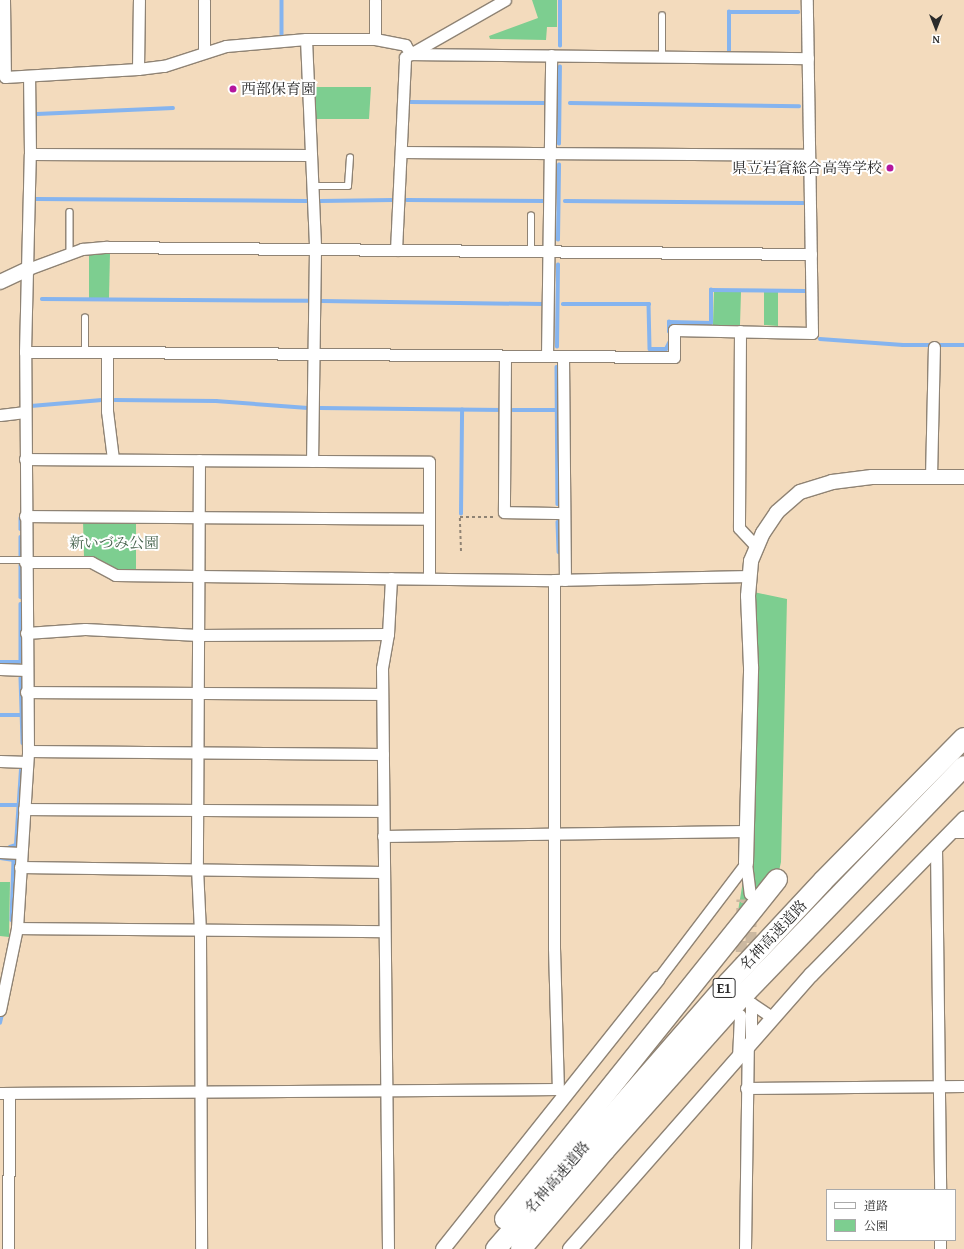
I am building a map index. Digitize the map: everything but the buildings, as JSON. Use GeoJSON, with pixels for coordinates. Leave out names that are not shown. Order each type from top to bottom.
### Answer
{"type":"FeatureCollection","features":[{"type":"Feature","properties":{"kind":"highway","name":"名神高速道路"},"geometry":{"type":"LineString","coordinates":[[496,1249],[728,983],[823,881],[964,738]]}},
{"type":"Feature","properties":{"kind":"highway","name":"名神高速道路"},"geometry":{"type":"LineString","coordinates":[[521,1249],[605,1150],[746,992],[964,766]]}},
{"type":"Feature","properties":{"kind":"highway"},"geometry":{"type":"LineString","coordinates":[[482,1249],[584,1117],[777,880]]}},
{"type":"Feature","properties":{"kind":"street"},"geometry":{"type":"LineString","coordinates":[[4,0],[5,77],[164,66],[226,46],[306,39],[375,39],[405,45],[411,54]]}},
{"type":"Feature","properties":{"kind":"street"},"geometry":{"type":"LineString","coordinates":[[138,69],[139,0]]}},
{"type":"Feature","properties":{"kind":"street"},"geometry":{"type":"LineString","coordinates":[[204,0],[204,52]]}},
{"type":"Feature","properties":{"kind":"street"},"geometry":{"type":"LineString","coordinates":[[375,0],[375,39]]}},
{"type":"Feature","properties":{"kind":"street"},"geometry":{"type":"LineString","coordinates":[[396,250],[405,57],[505,0]]}},
{"type":"Feature","properties":{"kind":"street"},"geometry":{"type":"LineString","coordinates":[[25,352],[674,357],[674,330],[812,333],[807,0]]}},
{"type":"Feature","properties":{"kind":"street"},"geometry":{"type":"LineString","coordinates":[[306,39],[314,249],[312,461]]}},
{"type":"Feature","properties":{"kind":"street"},"geometry":{"type":"LineString","coordinates":[[411,54],[808,58]]}},
{"type":"Feature","properties":{"kind":"street"},"geometry":{"type":"LineString","coordinates":[[547,356],[551,55]]}},
{"type":"Feature","properties":{"kind":"street"},"geometry":{"type":"LineString","coordinates":[[0,1010],[17,928],[20,852],[27,756],[25,352],[30,154],[29,76]]}},
{"type":"Feature","properties":{"kind":"street"},"geometry":{"type":"LineString","coordinates":[[401,152],[809,155]]}},
{"type":"Feature","properties":{"kind":"street"},"geometry":{"type":"LineString","coordinates":[[30,154],[311,154]]}},
{"type":"Feature","properties":{"kind":"street"},"geometry":{"type":"LineString","coordinates":[[0,282],[28,269],[70,253],[107,247],[810,254]]}},
{"type":"Feature","properties":{"kind":"street"},"geometry":{"type":"LineString","coordinates":[[740,331],[739,528],[757,547]]}},
{"type":"Feature","properties":{"kind":"street"},"geometry":{"type":"LineString","coordinates":[[931,477],[934,347]]}},
{"type":"Feature","properties":{"kind":"street"},"geometry":{"type":"LineString","coordinates":[[107,352],[107,411],[112,459]]}},
{"type":"Feature","properties":{"kind":"street"},"geometry":{"type":"LineString","coordinates":[[505,356],[504,512],[564,513]]}},
{"type":"Feature","properties":{"kind":"street"},"geometry":{"type":"LineString","coordinates":[[561,1092],[554,948],[559,580],[564,513],[563,356]]}},
{"type":"Feature","properties":{"kind":"street"},"geometry":{"type":"LineString","coordinates":[[0,415],[25,412]]}},
{"type":"Feature","properties":{"kind":"street"},"geometry":{"type":"LineString","coordinates":[[25,459],[429,462],[429,578]]}},
{"type":"Feature","properties":{"kind":"street"},"geometry":{"type":"LineString","coordinates":[[199,460],[197,868],[200,931],[202,1092],[201,1249]]}},
{"type":"Feature","properties":{"kind":"street"},"geometry":{"type":"LineString","coordinates":[[746,897],[750,576],[751,561],[763,533],[777,512],[800,492],[832,482],[872,477],[964,477]]}},
{"type":"Feature","properties":{"kind":"street"},"geometry":{"type":"LineString","coordinates":[[25,516],[429,519]]}},
{"type":"Feature","properties":{"kind":"street"},"geometry":{"type":"LineString","coordinates":[[25,561],[91,562],[115,575],[559,580],[750,576]]}},
{"type":"Feature","properties":{"kind":"street"},"geometry":{"type":"LineString","coordinates":[[388,1249],[385,1092],[382,668],[388,634],[391,578]]}},
{"type":"Feature","properties":{"kind":"street"},"geometry":{"type":"LineString","coordinates":[[26,633],[85,629],[198,635],[388,634]]}},
{"type":"Feature","properties":{"kind":"street"},"geometry":{"type":"LineString","coordinates":[[0,669],[26,670]]}},
{"type":"Feature","properties":{"kind":"street"},"geometry":{"type":"LineString","coordinates":[[26,692],[382,694]]}},
{"type":"Feature","properties":{"kind":"street"},"geometry":{"type":"LineString","coordinates":[[0,761],[27,756],[197,753],[383,754]]}},
{"type":"Feature","properties":{"kind":"street"},"geometry":{"type":"LineString","coordinates":[[24,809],[383,811]]}},
{"type":"Feature","properties":{"kind":"street"},"geometry":{"type":"LineString","coordinates":[[570,1249],[811,975],[936,848],[958,832],[964,819]]}},
{"type":"Feature","properties":{"kind":"street"},"geometry":{"type":"LineString","coordinates":[[383,836],[747,831]]}},
{"type":"Feature","properties":{"kind":"street"},"geometry":{"type":"LineString","coordinates":[[936,848],[940,1189]]}},
{"type":"Feature","properties":{"kind":"street"},"geometry":{"type":"LineString","coordinates":[[0,852],[20,852]]}},
{"type":"Feature","properties":{"kind":"street"},"geometry":{"type":"LineString","coordinates":[[444,1249],[561,1092],[658,979],[746,866]]}},
{"type":"Feature","properties":{"kind":"street"},"geometry":{"type":"LineString","coordinates":[[20,867],[197,868],[384,872]]}},
{"type":"Feature","properties":{"kind":"street"},"geometry":{"type":"LineString","coordinates":[[17,928],[200,931],[384,931]]}},
{"type":"Feature","properties":{"kind":"street"},"geometry":{"type":"LineString","coordinates":[[745,1249],[746,1088],[751,1003],[773,1018]]}},
{"type":"Feature","properties":{"kind":"street"},"geometry":{"type":"LineString","coordinates":[[738,1058],[740,1015]]}},
{"type":"Feature","properties":{"kind":"street"},"geometry":{"type":"LineString","coordinates":[[746,1088],[964,1086]]}},
{"type":"Feature","properties":{"kind":"street"},"geometry":{"type":"LineString","coordinates":[[8,1249],[4,1093],[561,1092]]}},
{"type":"Feature","properties":{"kind":"lane"},"geometry":{"type":"LineString","coordinates":[[662,16],[662,56]]}},
{"type":"Feature","properties":{"kind":"lane"},"geometry":{"type":"LineString","coordinates":[[312,186],[348,186],[350,158]]}},
{"type":"Feature","properties":{"kind":"lane"},"geometry":{"type":"LineString","coordinates":[[70,212],[70,253]]}},
{"type":"Feature","properties":{"kind":"lane"},"geometry":{"type":"LineString","coordinates":[[531,216],[531,251]]}},
{"type":"Feature","properties":{"kind":"lane"},"geometry":{"type":"LineString","coordinates":[[84,352],[85,318]]}},
{"type":"Feature","properties":{"kind":"lane"},"geometry":{"type":"LineString","coordinates":[[0,560],[25,561]]}},
{"type":"Feature","properties":{"kind":"path"},"geometry":{"type":"LineString","coordinates":[[461,551],[460,516],[499,517],[504,512]]}},
{"type":"Feature","properties":{"kind":"green space"},"geometry":{"type":"Polygon","coordinates":[[[532,0],[557,0],[557,27],[547,27],[546,40],[490,39],[489,36],[538,18],[532,0]]]}},
{"type":"Feature","properties":{"kind":"green space"},"geometry":{"type":"Polygon","coordinates":[[[314,87],[371,87],[369,119],[315,119],[314,87]]]}},
{"type":"Feature","properties":{"kind":"green space"},"geometry":{"type":"Polygon","coordinates":[[[110,253],[109,298],[89,298],[89,255],[110,253]]]}},
{"type":"Feature","properties":{"kind":"green space"},"geometry":{"type":"Polygon","coordinates":[[[714,291],[741,292],[740,325],[713,325],[714,291]]]}},
{"type":"Feature","properties":{"kind":"green space"},"geometry":{"type":"Polygon","coordinates":[[[764,292],[778,292],[778,326],[764,325],[764,292]]]}},
{"type":"Feature","properties":{"kind":"green space","name":"新いづみ公園"},"geometry":{"type":"Polygon","coordinates":[[[83,521],[136,522],[136,570],[118,570],[93,557],[84,557],[83,521]]]}},
{"type":"Feature","properties":{"kind":"green space"},"geometry":{"type":"Polygon","coordinates":[[[749,591],[787,599],[781,862],[777,880],[735,929],[746,863],[749,591]]]}},
{"type":"Feature","properties":{"kind":"green space"},"geometry":{"type":"Polygon","coordinates":[[[0,882],[10,882],[9,937],[0,936],[0,882]]]}},
{"type":"Feature","properties":{"kind":"waterway"},"geometry":{"type":"LineString","coordinates":[[282,0],[282,35]]}},
{"type":"Feature","properties":{"kind":"waterway"},"geometry":{"type":"LineString","coordinates":[[560,0],[560,46]]}},
{"type":"Feature","properties":{"kind":"waterway"},"geometry":{"type":"LineString","coordinates":[[729,51],[729,12],[798,12]]}},
{"type":"Feature","properties":{"kind":"waterway"},"geometry":{"type":"LineString","coordinates":[[559,144],[560,67]]}},
{"type":"Feature","properties":{"kind":"waterway"},"geometry":{"type":"LineString","coordinates":[[410,102],[546,103]]}},
{"type":"Feature","properties":{"kind":"waterway"},"geometry":{"type":"LineString","coordinates":[[570,103],[799,106]]}},
{"type":"Feature","properties":{"kind":"waterway"},"geometry":{"type":"LineString","coordinates":[[37,114],[173,108]]}},
{"type":"Feature","properties":{"kind":"waterway"},"geometry":{"type":"LineString","coordinates":[[558,240],[559,165]]}},
{"type":"Feature","properties":{"kind":"waterway"},"geometry":{"type":"LineString","coordinates":[[36,199],[307,201]]}},
{"type":"Feature","properties":{"kind":"waterway"},"geometry":{"type":"LineString","coordinates":[[320,201],[393,200]]}},
{"type":"Feature","properties":{"kind":"waterway"},"geometry":{"type":"LineString","coordinates":[[407,200],[544,201]]}},
{"type":"Feature","properties":{"kind":"waterway"},"geometry":{"type":"LineString","coordinates":[[565,201],[803,203]]}},
{"type":"Feature","properties":{"kind":"waterway"},"geometry":{"type":"LineString","coordinates":[[557,347],[558,265]]}},
{"type":"Feature","properties":{"kind":"waterway"},"geometry":{"type":"LineString","coordinates":[[669,332],[669,322],[711,323],[711,290],[805,291]]}},
{"type":"Feature","properties":{"kind":"waterway"},"geometry":{"type":"LineString","coordinates":[[42,299],[310,301]]}},
{"type":"Feature","properties":{"kind":"waterway"},"geometry":{"type":"LineString","coordinates":[[322,301],[543,304]]}},
{"type":"Feature","properties":{"kind":"waterway"},"geometry":{"type":"LineString","coordinates":[[563,304],[649,304],[650,349],[666,349],[669,343]]}},
{"type":"Feature","properties":{"kind":"waterway"},"geometry":{"type":"LineString","coordinates":[[820,339],[903,345],[964,345]]}},
{"type":"Feature","properties":{"kind":"waterway"},"geometry":{"type":"LineString","coordinates":[[557,367],[558,504]]}},
{"type":"Feature","properties":{"kind":"waterway"},"geometry":{"type":"LineString","coordinates":[[31,406],[102,400]]}},
{"type":"Feature","properties":{"kind":"waterway"},"geometry":{"type":"LineString","coordinates":[[115,400],[216,401],[308,408]]}},
{"type":"Feature","properties":{"kind":"waterway"},"geometry":{"type":"LineString","coordinates":[[320,408],[502,410]]}},
{"type":"Feature","properties":{"kind":"waterway"},"geometry":{"type":"LineString","coordinates":[[461,514],[462,410]]}},
{"type":"Feature","properties":{"kind":"waterway"},"geometry":{"type":"LineString","coordinates":[[513,410],[557,410]]}},
{"type":"Feature","properties":{"kind":"waterway"},"geometry":{"type":"LineString","coordinates":[[21,518],[21,529]]}},
{"type":"Feature","properties":{"kind":"waterway"},"geometry":{"type":"LineString","coordinates":[[558,522],[559,552]]}},
{"type":"Feature","properties":{"kind":"waterway"},"geometry":{"type":"LineString","coordinates":[[21,537],[21,555]]}},
{"type":"Feature","properties":{"kind":"waterway"},"geometry":{"type":"LineString","coordinates":[[21,564],[21,597]]}},
{"type":"Feature","properties":{"kind":"waterway"},"geometry":{"type":"LineString","coordinates":[[21,604],[21,661]]}},
{"type":"Feature","properties":{"kind":"waterway"},"geometry":{"type":"LineString","coordinates":[[0,662],[19,662]]}},
{"type":"Feature","properties":{"kind":"waterway"},"geometry":{"type":"LineString","coordinates":[[21,678],[23,743]]}},
{"type":"Feature","properties":{"kind":"waterway"},"geometry":{"type":"LineString","coordinates":[[0,715],[22,715]]}},
{"type":"Feature","properties":{"kind":"waterway"},"geometry":{"type":"LineString","coordinates":[[10,847],[16,845],[21,769]]}},
{"type":"Feature","properties":{"kind":"waterway"},"geometry":{"type":"LineString","coordinates":[[0,805],[19,805]]}},
{"type":"Feature","properties":{"kind":"waterway"},"geometry":{"type":"LineString","coordinates":[[0,858],[14,860],[12,920]]}},
{"type":"Feature","properties":{"kind":"waterway"},"geometry":{"type":"LineString","coordinates":[[0,1023],[3,1010]]}},
{"type":"Feature","properties":{"kind":"tunnel"},"geometry":{"type":"LineString","coordinates":[[741,968],[742,899]]}},
{"type":"Feature","properties":{"kind":"tunnel"},"geometry":{"type":"LineString","coordinates":[[751,915],[751,958]]}},
{"type":"Feature","properties":{"kind":"place","name":"西部保育園"},"geometry":{"type":"Point","coordinates":[233,89]}},
{"type":"Feature","properties":{"kind":"place","name":"県立岩倉総合高等学校"},"geometry":{"type":"Point","coordinates":[890,168]}}]}
